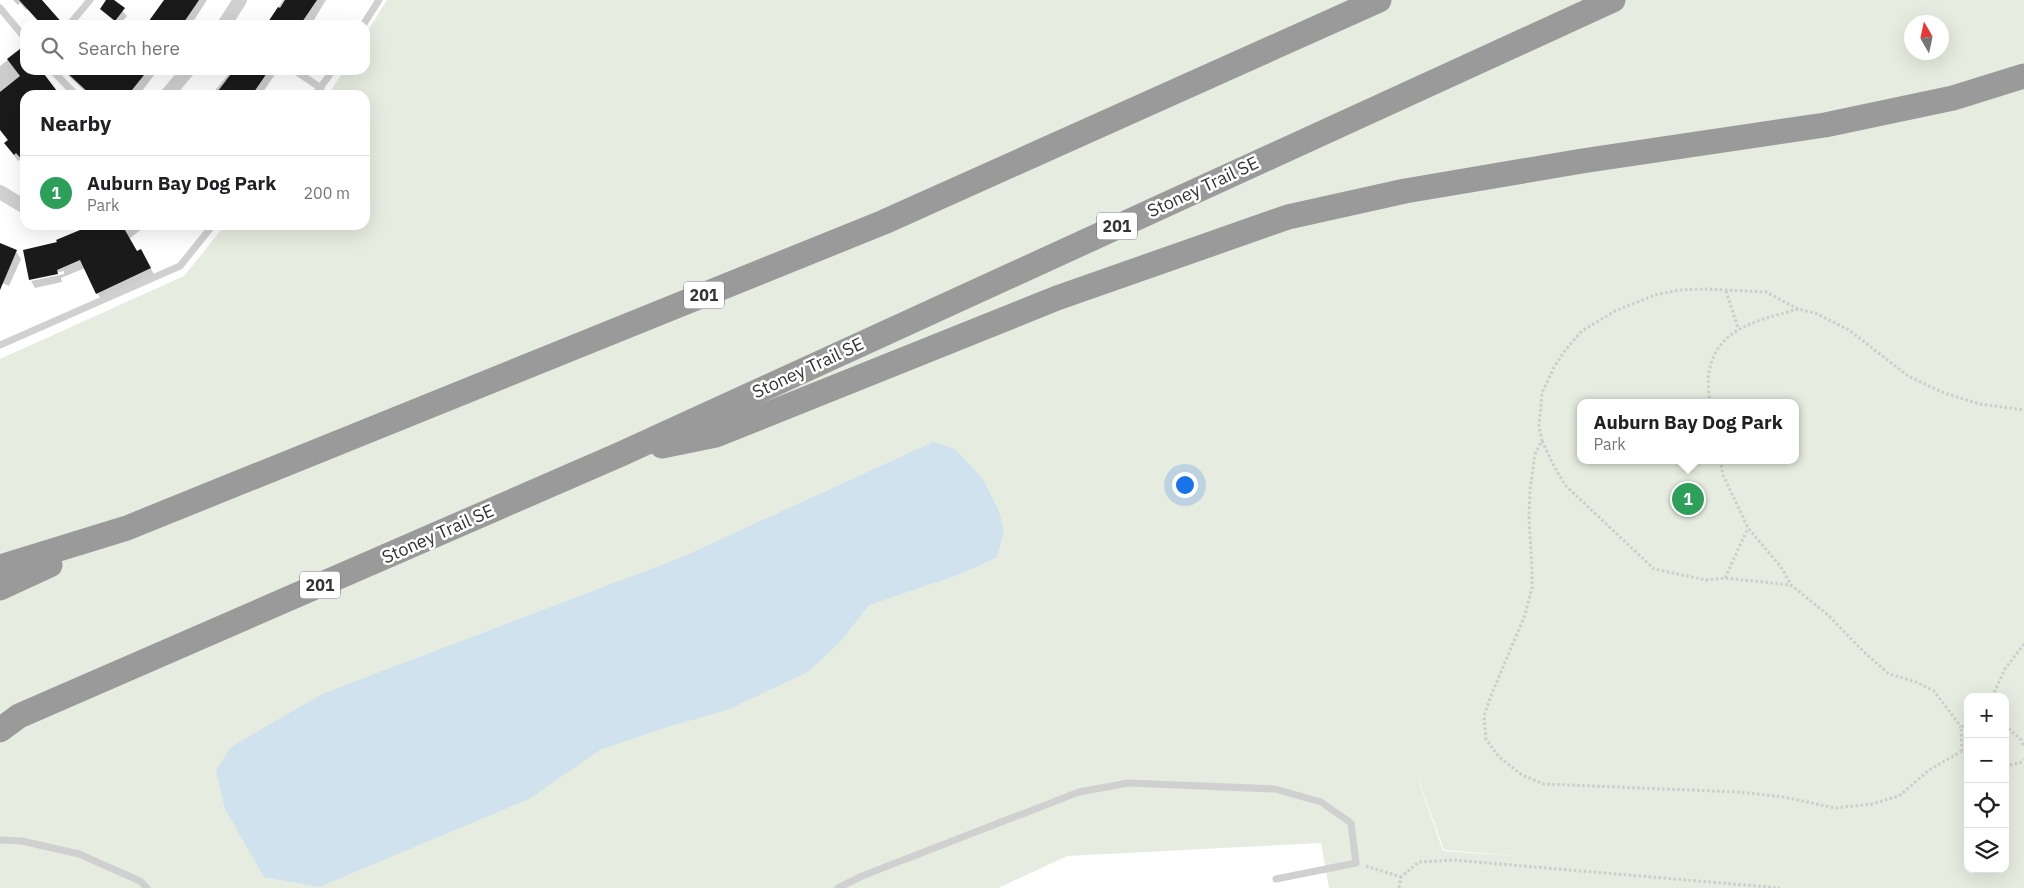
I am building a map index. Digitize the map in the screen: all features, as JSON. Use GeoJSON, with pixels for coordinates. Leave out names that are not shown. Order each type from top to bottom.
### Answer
{"type":"FeatureCollection","features":[{"type":"Feature","properties":{"kind":"highway","name":"201"},"geometry":{"type":"LineString","coordinates":[[0,567],[127,528],[884,222],[1379,0]]}},
{"type":"Feature","properties":{"kind":"highway","name":"Stoney Trail SE"},"geometry":{"type":"LineString","coordinates":[[6,724],[621,454],[1613,0]]}},
{"type":"Feature","properties":{"kind":"highway"},"geometry":{"type":"LineString","coordinates":[[621,454],[716,435],[1057,298],[1288,217],[1414,190],[1582,161],[1825,125],[1953,98],[2024,76]]}},
{"type":"Feature","properties":{"kind":"highway"},"geometry":{"type":"LineString","coordinates":[[0,588],[127,528]]}},
{"type":"Feature","properties":{"kind":"street"},"geometry":{"type":"LineString","coordinates":[[228,20],[240,0]]}},
{"type":"Feature","properties":{"kind":"street"},"geometry":{"type":"LineString","coordinates":[[171,90],[184,75]]}},
{"type":"Feature","properties":{"kind":"street"},"geometry":{"type":"LineString","coordinates":[[0,192],[20,204]]}},
{"type":"Feature","properties":{"kind":"lane"},"geometry":{"type":"LineString","coordinates":[[74,20],[90,0]]}},
{"type":"Feature","properties":{"kind":"lane"},"geometry":{"type":"LineString","coordinates":[[367,20],[379,0]]}},
{"type":"Feature","properties":{"kind":"lane"},"geometry":{"type":"LineString","coordinates":[[0,8],[20,32]]}},
{"type":"Feature","properties":{"kind":"lane"},"geometry":{"type":"LineString","coordinates":[[57,75],[71,90]]}},
{"type":"Feature","properties":{"kind":"lane"},"geometry":{"type":"LineString","coordinates":[[302,75],[321,88],[330,75]]}},
{"type":"Feature","properties":{"kind":"lane"},"geometry":{"type":"LineString","coordinates":[[0,345],[180,266],[208,230]]}},
{"type":"Feature","properties":{"kind":"lane"},"geometry":{"type":"LineString","coordinates":[[838,888],[862,876],[1079,792],[1128,783],[1275,789],[1321,802],[1351,822],[1356,863],[1276,879]]}},
{"type":"Feature","properties":{"kind":"lane"},"geometry":{"type":"LineString","coordinates":[[0,840],[22,841],[79,854],[140,882],[147,888]]}},
{"type":"Feature","properties":{"kind":"path"},"geometry":{"type":"LineString","coordinates":[[1791,585],[1725,578],[1706,580],[1654,569],[1565,485],[1542,441],[1539,426],[1542,392],[1566,349],[1582,331],[1615,311],[1655,295],[1679,290],[1766,292],[1849,330],[1908,376],[1944,393],[1980,404],[2024,410]]}},
{"type":"Feature","properties":{"kind":"path"},"geometry":{"type":"LineString","coordinates":[[1726,291],[1738,328]]}},
{"type":"Feature","properties":{"kind":"path"},"geometry":{"type":"LineString","coordinates":[[1710,399],[1708,373],[1713,356],[1726,339],[1738,328],[1798,308]]}},
{"type":"Feature","properties":{"kind":"path"},"geometry":{"type":"LineString","coordinates":[[1542,441],[1535,454],[1530,490],[1529,519],[1532,588],[1525,615],[1484,716],[1486,739],[1499,758],[1522,775],[1544,784],[1738,792],[1784,797],[1835,808],[1872,804],[1899,796],[1929,770],[1962,751],[1961,727],[1934,691],[1916,682],[1889,674],[1864,653],[1828,615],[1791,585],[1782,567],[1748,528],[1723,475],[1721,464]]}},
{"type":"Feature","properties":{"kind":"path"},"geometry":{"type":"LineString","coordinates":[[1725,578],[1748,528]]}},
{"type":"Feature","properties":{"kind":"path"},"geometry":{"type":"LineString","coordinates":[[1994,693],[2004,669],[2024,644]]}},
{"type":"Feature","properties":{"kind":"path"},"geometry":{"type":"LineString","coordinates":[[2009,729],[2021,740],[2024,747]]}},
{"type":"Feature","properties":{"kind":"path"},"geometry":{"type":"LineString","coordinates":[[2009,765],[2020,763],[2024,759]]}},
{"type":"Feature","properties":{"kind":"path"},"geometry":{"type":"LineString","coordinates":[[1399,888],[1401,877],[1419,862],[1453,860],[1780,888]]}},
{"type":"Feature","properties":{"kind":"path"},"geometry":{"type":"LineString","coordinates":[[1356,863],[1401,877]]}},
{"type":"Feature","properties":{"kind":"shaded area"},"geometry":{"type":"Polygon","coordinates":[[[387,0],[2024,0],[2024,888],[1329,888],[1321,843],[1067,856],[998,888],[0,888],[0,359],[184,276],[221,230],[370,230],[370,90],[331,90],[341,75],[370,75],[370,27],[387,0]],[[1412,761],[1443,851],[1543,858],[1444,850],[1412,761]]]}},
{"type":"Feature","properties":{"kind":"water"},"geometry":{"type":"Polygon","coordinates":[[[933,442],[955,449],[983,479],[999,511],[1004,531],[997,557],[958,575],[869,605],[840,642],[808,672],[727,710],[664,728],[600,750],[529,799],[319,887],[264,877],[225,809],[216,770],[231,747],[322,694],[680,558],[933,442]]]}},
{"type":"Feature","properties":{"kind":"building"},"geometry":{"type":"Polygon","coordinates":[[[19,0],[42,0],[60,20],[37,20],[19,0]]]}},
{"type":"Feature","properties":{"kind":"building"},"geometry":{"type":"Polygon","coordinates":[[[106,0],[114,0],[125,8],[116,20],[100,9],[106,0]]]}},
{"type":"Feature","properties":{"kind":"building"},"geometry":{"type":"Polygon","coordinates":[[[164,0],[199,0],[185,20],[150,20],[164,0]]]}},
{"type":"Feature","properties":{"kind":"building"},"geometry":{"type":"Polygon","coordinates":[[[285,0],[317,0],[303,20],[269,20],[278,7],[280,8],[285,0]]]}},
{"type":"Feature","properties":{"kind":"building"},"geometry":{"type":"Polygon","coordinates":[[[20,49],[20,75],[45,75],[56,90],[20,90],[20,157],[16,153],[14,155],[4,143],[8,140],[0,130],[0,92],[20,76],[7,59],[20,49]]]}},
{"type":"Feature","properties":{"kind":"building"},"geometry":{"type":"Polygon","coordinates":[[[69,75],[144,75],[132,90],[86,90],[69,75]]]}},
{"type":"Feature","properties":{"kind":"building"},"geometry":{"type":"Polygon","coordinates":[[[230,75],[266,75],[255,90],[219,90],[230,75]]]}},
{"type":"Feature","properties":{"kind":"building"},"geometry":{"type":"Polygon","coordinates":[[[80,230],[125,230],[137,251],[141,249],[151,268],[96,294],[80,260],[57,270],[58,274],[29,280],[23,250],[57,242],[56,240],[80,230]]]}},
{"type":"Feature","properties":{"kind":"building"},"geometry":{"type":"Polygon","coordinates":[[[0,243],[17,250],[0,290],[0,243]]]}},
{"type":"Feature","properties":{"kind":"place","name":"Auburn Bay Dog Park"},"geometry":{"type":"Point","coordinates":[1688,499]}}]}
